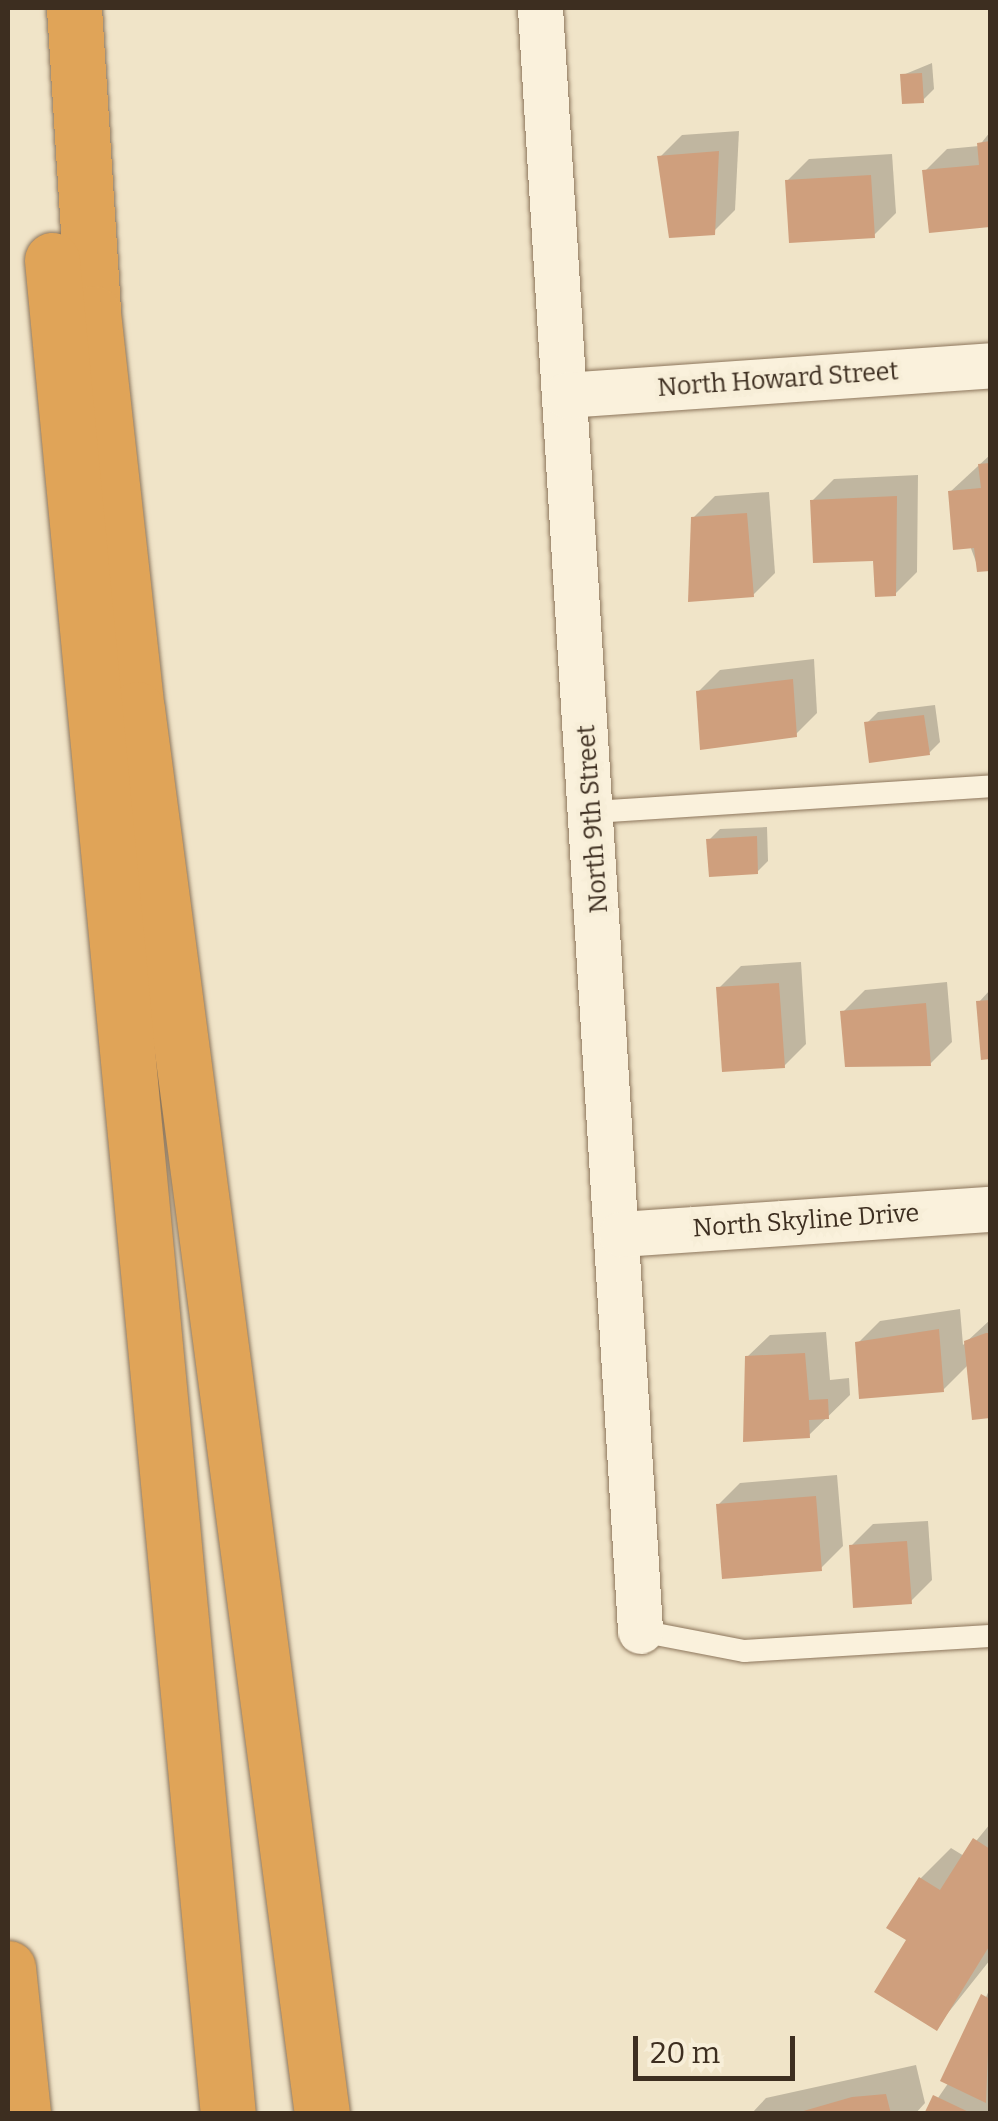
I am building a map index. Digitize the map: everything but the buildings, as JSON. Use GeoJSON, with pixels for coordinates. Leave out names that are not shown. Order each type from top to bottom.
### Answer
{"type":"FeatureCollection","features":[{"type":"Feature","properties":{"kind":"highway"},"geometry":{"type":"LineString","coordinates":[[38,8],[61,384],[228,2114]]}},
{"type":"Feature","properties":{"kind":"highway"},"geometry":{"type":"LineString","coordinates":[[74,8],[93,313],[137,709],[322,2114]]}},
{"type":"Feature","properties":{"kind":"highway"},"geometry":{"type":"LineString","coordinates":[[8,1968],[22,2114]]}},
{"type":"Feature","properties":{"kind":"street","name":"North 9th Street"},"geometry":{"type":"LineString","coordinates":[[540,8],[621,1234],[640,1631]]}},
{"type":"Feature","properties":{"kind":"street","name":"North Howard Street"},"geometry":{"type":"LineString","coordinates":[[566,395],[990,365]]}},
{"type":"Feature","properties":{"kind":"street","name":"North Skyline Drive"},"geometry":{"type":"LineString","coordinates":[[621,1234],[990,1208]]}},
{"type":"Feature","properties":{"kind":"lane"},"geometry":{"type":"LineString","coordinates":[[593,812],[990,786]]}},
{"type":"Feature","properties":{"kind":"lane"},"geometry":{"type":"LineString","coordinates":[[640,1631],[744,1650],[990,1636]]}}]}
